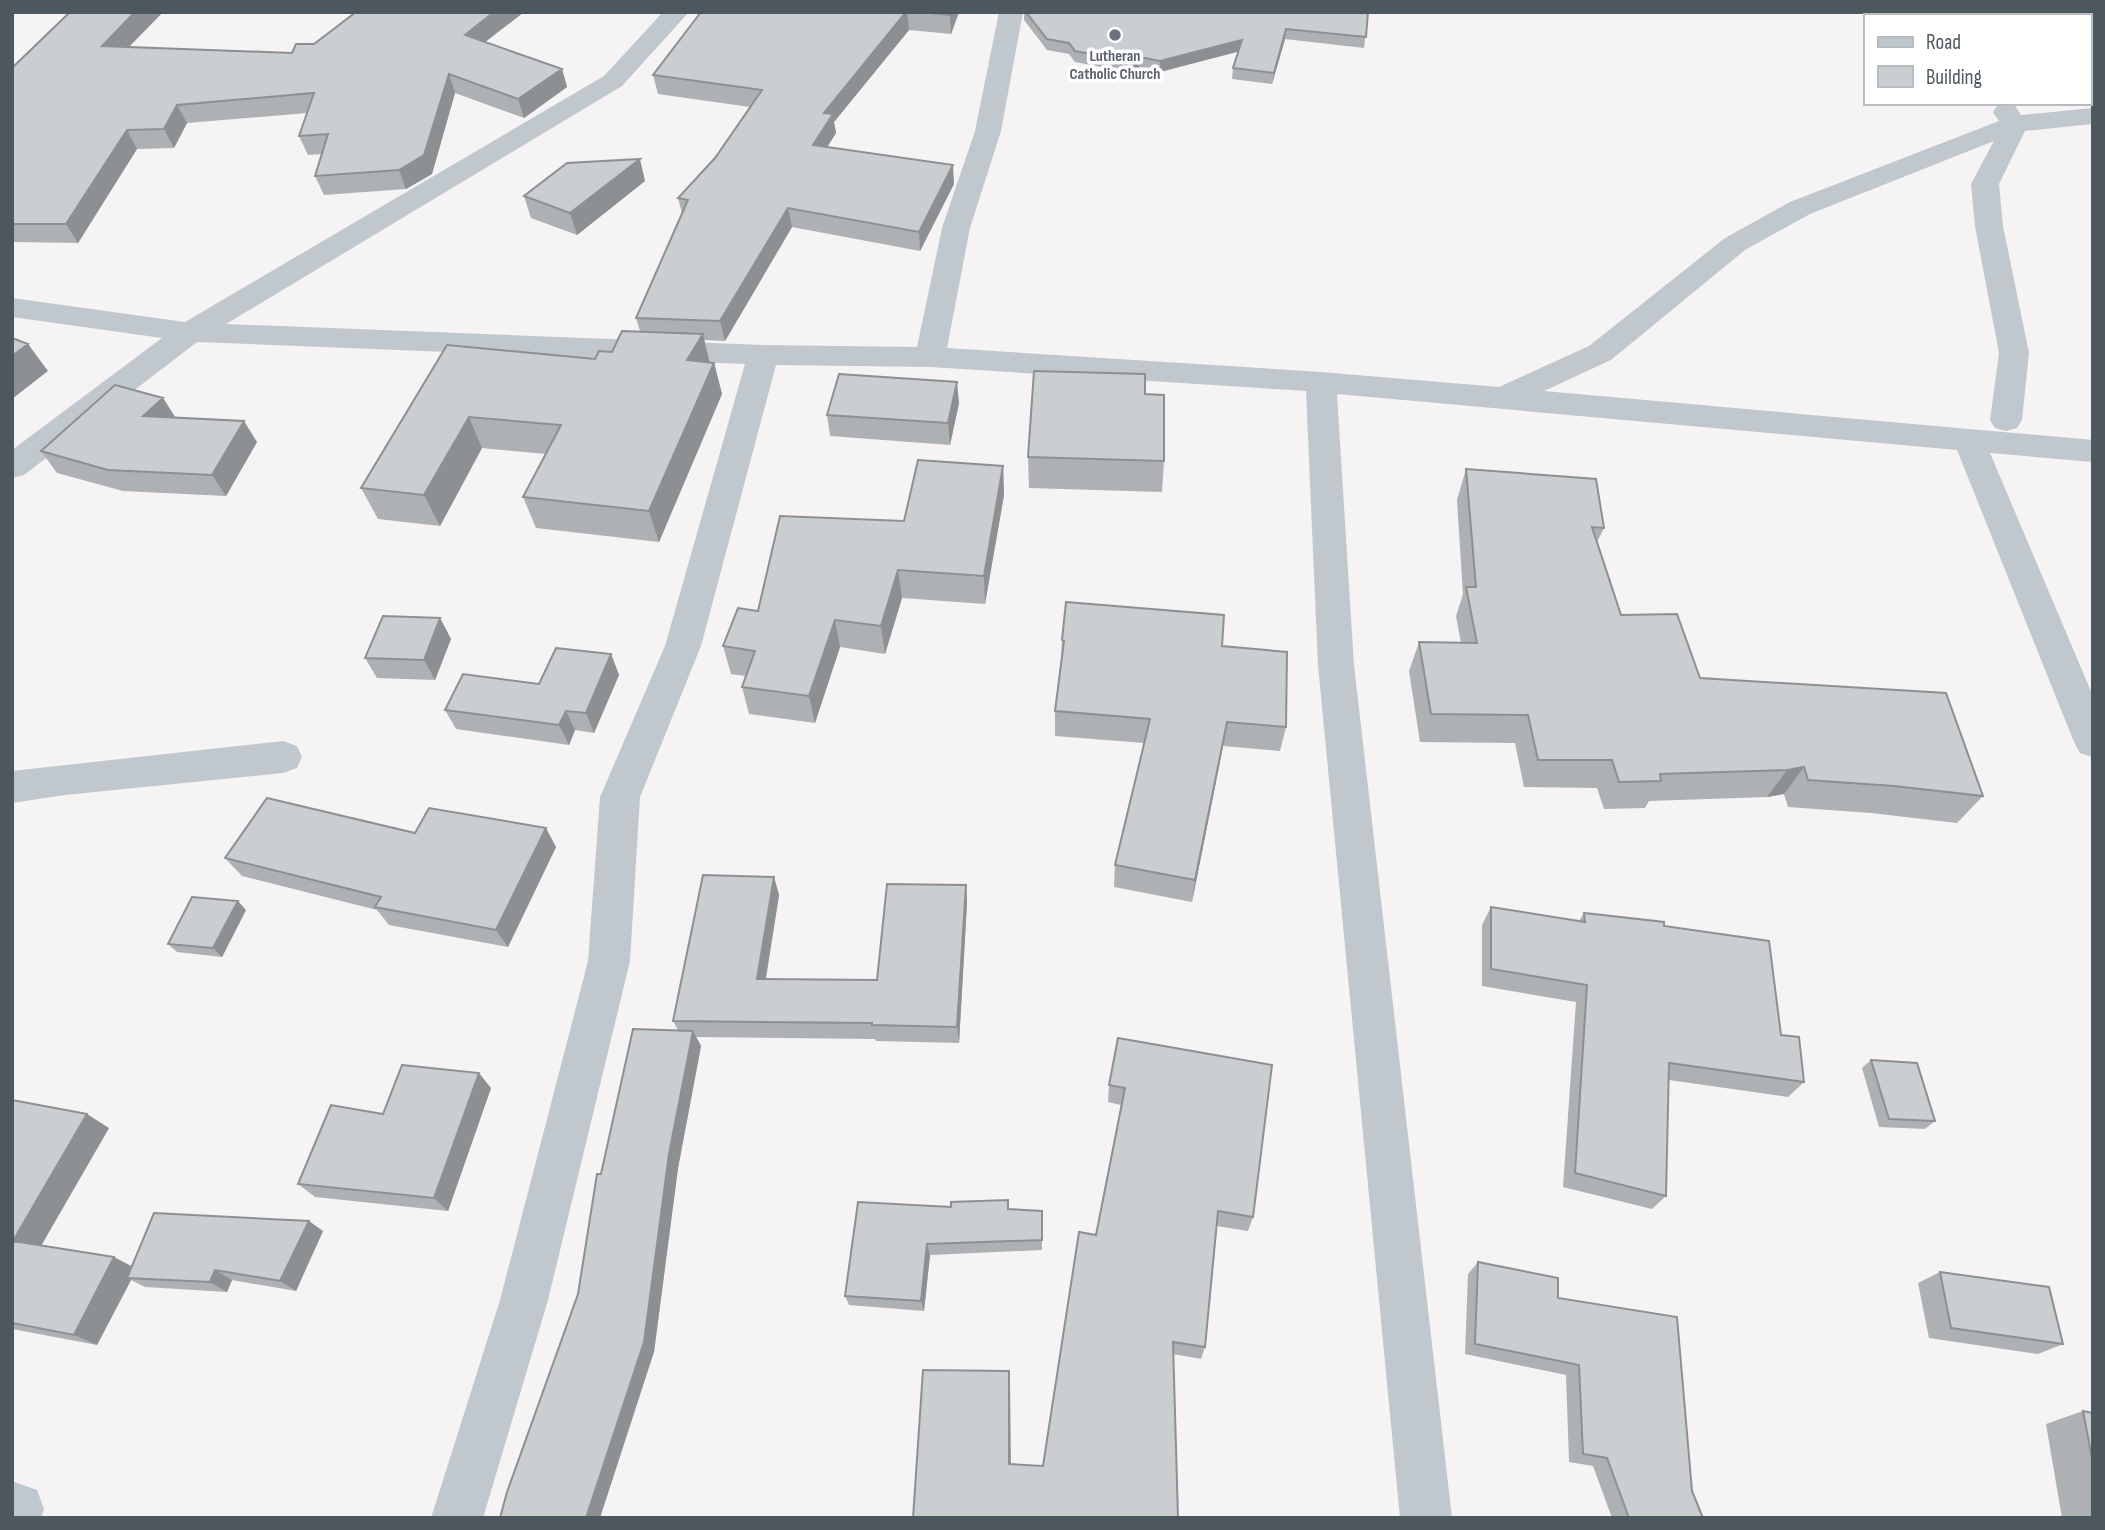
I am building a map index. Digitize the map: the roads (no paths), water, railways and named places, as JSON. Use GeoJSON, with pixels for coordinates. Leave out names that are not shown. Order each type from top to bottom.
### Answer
{"type":"FeatureCollection","features":[{"type":"Feature","properties":{"kind":"street"},"geometry":{"type":"LineString","coordinates":[[12,467],[190,332],[613,81],[677,12]]}},
{"type":"Feature","properties":{"kind":"street"},"geometry":{"type":"LineString","coordinates":[[930,357],[956,228],[988,131],[1011,12]]}},
{"type":"Feature","properties":{"kind":"street"},"geometry":{"type":"LineString","coordinates":[[2068,12],[2093,13]]}},
{"type":"Feature","properties":{"kind":"street"},"geometry":{"type":"LineString","coordinates":[[2006,420],[2014,353],[1989,226],[1985,184],[2003,152],[2008,114]]}},
{"type":"Feature","properties":{"kind":"street"},"geometry":{"type":"LineString","coordinates":[[1503,398],[1601,353],[1735,244],[1801,208],[2008,114],[2093,116]]}},
{"type":"Feature","properties":{"kind":"street"},"geometry":{"type":"LineString","coordinates":[[12,307],[190,332],[763,355],[930,357],[1321,382],[2093,451]]}},
{"type":"Feature","properties":{"kind":"street"},"geometry":{"type":"LineString","coordinates":[[457,1518],[524,1300],[609,961],[620,797],[683,646],[763,355]]}},
{"type":"Feature","properties":{"kind":"street"},"geometry":{"type":"LineString","coordinates":[[1321,382],[1336,665],[1426,1518]]}},
{"type":"Feature","properties":{"kind":"street"},"geometry":{"type":"LineString","coordinates":[[1968,438],[2093,742]]}},
{"type":"Feature","properties":{"kind":"street"},"geometry":{"type":"LineString","coordinates":[[12,787],[65,779],[283,757]]}},
{"type":"Feature","properties":{"kind":"place","name":"Lutheran Catholic Church"},"geometry":{"type":"Point","coordinates":[1115,35]}}]}
